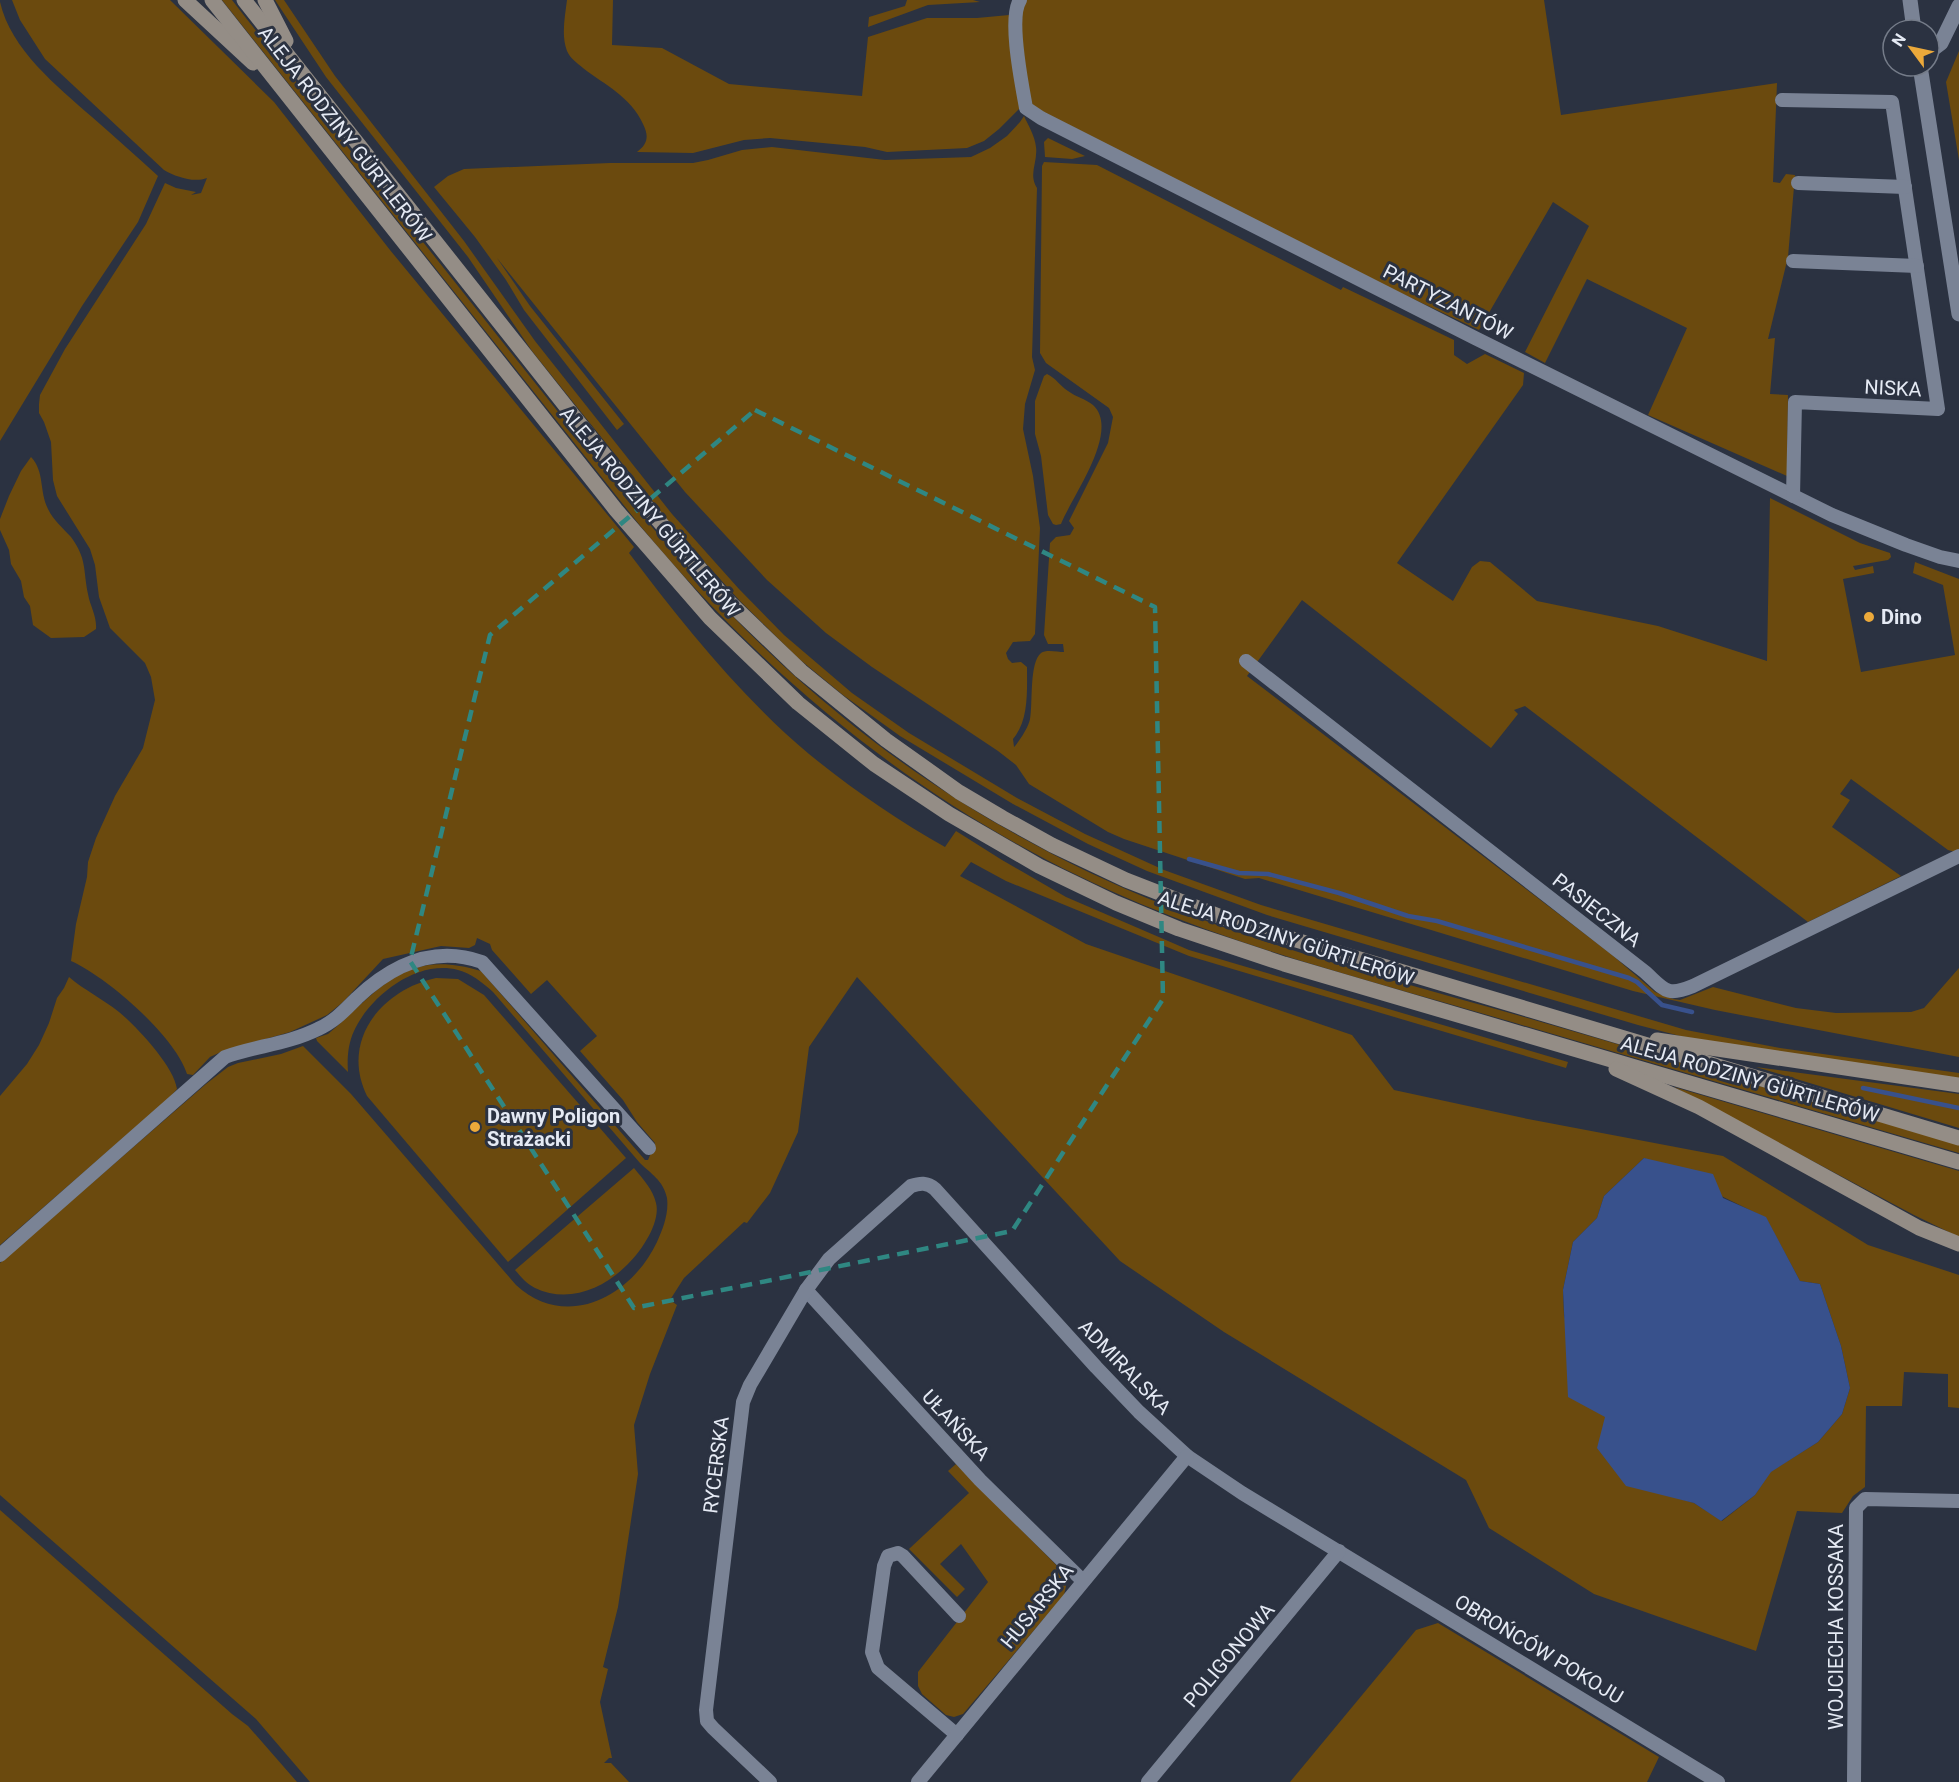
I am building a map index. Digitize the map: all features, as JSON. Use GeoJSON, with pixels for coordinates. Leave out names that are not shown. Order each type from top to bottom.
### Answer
{"type":"FeatureCollection","features":[{"type":"Feature","properties":{"kind":"main road"},"geometry":{"type":"LineString","coordinates":[[185,0],[288,95]]}},
{"type":"Feature","properties":{"kind":"main road","name":"ALEJA RODZINY GÜRTLERÓW"},"geometry":{"type":"LineString","coordinates":[[212,0],[616,510],[710,618],[798,703],[874,764],[949,814],[1039,866],[1116,903],[1179,929],[1284,964],[1959,1162]]}},
{"type":"Feature","properties":{"kind":"main road","name":"ALEJA RODZINY GÜRTLERÓW"},"geometry":{"type":"LineString","coordinates":[[244,0],[633,491],[726,599],[801,671],[886,740],[959,792],[1052,845],[1126,880],[1229,920],[1959,1138]]}},
{"type":"Feature","properties":{"kind":"main road"},"geometry":{"type":"LineString","coordinates":[[265,0],[301,70]]}},
{"type":"Feature","properties":{"kind":"main road"},"geometry":{"type":"LineString","coordinates":[[1604,1032],[1959,1084]]}},
{"type":"Feature","properties":{"kind":"main road"},"geometry":{"type":"LineString","coordinates":[[1570,1047],[1699,1107],[1919,1228],[1959,1244]]}},
{"type":"Feature","properties":{"kind":"street","name":"PARTYZANTÓW"},"geometry":{"type":"LineString","coordinates":[[1020,0],[1015,10],[1018,65],[1026,108],[1033,113],[1793,496],[1866,530],[1940,557],[1959,561]]}},
{"type":"Feature","properties":{"kind":"street"},"geometry":{"type":"LineString","coordinates":[[1910,0],[1912,18]]}},
{"type":"Feature","properties":{"kind":"street"},"geometry":{"type":"LineString","coordinates":[[1941,43],[1959,6]]}},
{"type":"Feature","properties":{"kind":"street"},"geometry":{"type":"LineString","coordinates":[[1922,78],[1959,314]]}},
{"type":"Feature","properties":{"kind":"street","name":"NISKA"},"geometry":{"type":"LineString","coordinates":[[1782,100],[1892,102],[1938,409],[1795,402],[1793,496]]}},
{"type":"Feature","properties":{"kind":"street"},"geometry":{"type":"LineString","coordinates":[[1798,183],[1905,187]]}},
{"type":"Feature","properties":{"kind":"street"},"geometry":{"type":"LineString","coordinates":[[1793,261],[1917,266]]}},
{"type":"Feature","properties":{"kind":"street","name":"PASIECZNA"},"geometry":{"type":"LineString","coordinates":[[1246,661],[1672,993],[1693,986],[1959,856]]}},
{"type":"Feature","properties":{"kind":"street"},"geometry":{"type":"LineString","coordinates":[[0,1255],[225,1058],[242,1051],[296,1038],[334,1021],[358,997],[396,968],[425,957],[468,957],[482,962],[649,1148]]}},
{"type":"Feature","properties":{"kind":"street","name":"ADMIRALSKA"},"geometry":{"type":"LineString","coordinates":[[911,1186],[920,1183],[935,1189],[1096,1367],[1145,1418],[1187,1456],[1234,1488],[1339,1551]]}},
{"type":"Feature","properties":{"kind":"street","name":"RYCERSKA"},"geometry":{"type":"LineString","coordinates":[[770,1782],[712,1728],[707,1721],[706,1710],[743,1402],[750,1385],[806,1290],[835,1253],[911,1186]]}},
{"type":"Feature","properties":{"kind":"street","name":"UŁAŃSKA"},"geometry":{"type":"LineString","coordinates":[[806,1290],[980,1480],[1083,1581]]}},
{"type":"Feature","properties":{"kind":"street","name":"HUSARSKA"},"geometry":{"type":"LineString","coordinates":[[918,1782],[1187,1456]]}},
{"type":"Feature","properties":{"kind":"street","name":"WOJCIECHA KOSSAKA"},"geometry":{"type":"LineString","coordinates":[[1854,1782],[1856,1508],[1865,1499],[1959,1502]]}},
{"type":"Feature","properties":{"kind":"street","name":"POLIGONOWA"},"geometry":{"type":"LineString","coordinates":[[1148,1782],[1339,1551]]}},
{"type":"Feature","properties":{"kind":"street","name":"OBROŃCÓW POKOJU"},"geometry":{"type":"LineString","coordinates":[[1339,1551],[1718,1782]]}},
{"type":"Feature","properties":{"kind":"street"},"geometry":{"type":"LineString","coordinates":[[957,1736],[878,1668],[874,1659],[872,1652],[884,1566],[888,1556],[898,1553],[903,1556],[959,1616]]}},
{"type":"Feature","properties":{"kind":"highlighted area"},"geometry":{"type":"Polygon","coordinates":[[[755,410],[1155,607],[1163,999],[1012,1231],[634,1308],[410,961],[490,635],[755,410]]]}},
{"type":"Feature","properties":{"kind":"shaded area"},"geometry":{"type":"Polygon","coordinates":[[[12,0],[170,0],[274,102],[390,250],[634,547],[629,553],[714,659],[784,732],[825,767],[875,804],[945,847],[956,831],[1066,897],[1189,950],[1568,1062],[1566,1068],[1189,956],[1006,881],[971,862],[960,876],[1086,944],[1352,1035],[1394,1090],[1528,1119],[1723,1156],[1868,1245],[1959,1275],[1959,1408],[1948,1407],[1948,1374],[1904,1372],[1902,1406],[1866,1406],[1865,1487],[1853,1496],[1842,1513],[1797,1511],[1756,1651],[1594,1594],[1489,1528],[1466,1480],[1224,1332],[1120,1261],[857,977],[809,1047],[798,1132],[770,1193],[747,1223],[744,1222],[684,1278],[670,1300],[677,1305],[650,1374],[634,1425],[638,1474],[618,1607],[603,1667],[608,1669],[600,1702],[612,1758],[604,1763],[611,1763],[629,1782],[310,1782],[256,1719],[0,1495],[0,1263],[228,1067],[303,1046],[351,1094],[516,1285],[535,1299],[555,1305],[576,1306],[596,1301],[614,1292],[646,1262],[663,1226],[667,1198],[660,1182],[640,1163],[493,992],[468,973],[442,968],[427,970],[411,975],[383,993],[361,1018],[354,1031],[348,1051],[348,1072],[317,1041],[316,1038],[328,1034],[368,997],[399,975],[435,964],[456,965],[481,971],[645,1160],[648,1160],[655,1143],[637,1122],[623,1100],[580,1051],[597,1036],[547,980],[531,994],[492,950],[490,944],[477,938],[475,945],[469,948],[441,946],[383,959],[343,1002],[327,1015],[290,1032],[223,1051],[210,1057],[193,1075],[187,1074],[169,1043],[138,1009],[103,980],[71,961],[88,862],[115,796],[143,748],[155,700],[151,677],[145,663],[110,628],[99,597],[95,565],[90,549],[57,496],[53,480],[51,442],[39,413],[40,395],[65,349],[146,224],[165,183],[196,192],[191,195],[201,193],[207,178],[185,179],[164,170],[45,59],[20,20],[12,0]],[[1644,1158],[1604,1196],[1597,1218],[1573,1242],[1563,1290],[1564,1316],[1605,1417],[1668,1495],[1694,1503],[1722,1521],[1755,1495],[1770,1472],[1818,1442],[1842,1414],[1850,1388],[1841,1346],[1820,1284],[1800,1281],[1766,1218],[1644,1158]]]}},
{"type":"Feature","properties":{"kind":"shaded area"},"geometry":{"type":"Polygon","coordinates":[[[222,0],[232,0],[594,457],[670,548],[751,635],[794,675],[839,714],[914,771],[1035,845],[1120,887],[1208,922],[1342,966],[1959,1145],[1959,1153],[1363,979],[1228,937],[1141,904],[1068,871],[998,833],[931,791],[866,745],[805,694],[746,641],[691,583],[638,523],[222,0]]]}},
{"type":"Feature","properties":{"kind":"shaded area"},"geometry":{"type":"Polygon","coordinates":[[[275,0],[284,0],[335,76],[464,241],[535,341],[672,514],[784,635],[852,693],[909,733],[1017,798],[1085,834],[1164,870],[1261,905],[1686,1030],[1780,1048],[1959,1073],[1959,1080],[1684,1037],[1267,915],[1147,871],[1088,844],[1013,804],[900,736],[843,695],[798,658],[740,601],[679,534],[532,351],[468,257],[326,77],[275,0]]]}},
{"type":"Feature","properties":{"kind":"shaded area"},"geometry":{"type":"Polygon","coordinates":[[[567,0],[613,0],[612,45],[662,48],[729,84],[862,96],[868,37],[927,18],[977,18],[1009,15],[1020,108],[984,141],[967,148],[887,152],[865,147],[770,138],[744,140],[693,153],[637,152],[645,143],[647,136],[632,106],[617,92],[578,64],[567,51],[564,32],[567,0]]]}},
{"type":"Feature","properties":{"kind":"shaded area"},"geometry":{"type":"Polygon","coordinates":[[[907,0],[973,0],[980,2],[928,5],[868,27],[869,17],[905,6],[907,0]]]}},
{"type":"Feature","properties":{"kind":"shaded area"},"geometry":{"type":"Polygon","coordinates":[[[1021,0],[1544,0],[1561,115],[1777,83],[1773,182],[1780,183],[1786,174],[1795,175],[1788,257],[1768,339],[1775,338],[1770,394],[1788,395],[1787,476],[1648,415],[1687,328],[1587,279],[1545,363],[1525,352],[1589,226],[1553,202],[1479,330],[1174,186],[1026,107],[1017,4],[1021,0]]]}},
{"type":"Feature","properties":{"kind":"shaded area"},"geometry":{"type":"Polygon","coordinates":[[[0,2],[14,36],[37,66],[64,93],[158,176],[138,222],[82,306],[0,441],[0,2]]]}},
{"type":"Feature","properties":{"kind":"shaded area"},"geometry":{"type":"Polygon","coordinates":[[[1959,51],[1959,160],[1946,82],[1959,51]]]}},
{"type":"Feature","properties":{"kind":"shaded area"},"geometry":{"type":"Polygon","coordinates":[[[1024,116],[1035,143],[1033,178],[1037,188],[1032,357],[1035,370],[1025,404],[1023,429],[1033,476],[1040,528],[1035,634],[1030,641],[1013,642],[1006,653],[1012,663],[1021,662],[1027,667],[1026,705],[1022,723],[1013,739],[1014,747],[1024,734],[1029,722],[1033,674],[1037,658],[1046,651],[1064,652],[1063,644],[1048,644],[1044,635],[1050,543],[1056,537],[1070,535],[1074,528],[1069,521],[1108,443],[1113,417],[1109,408],[1046,363],[1040,353],[1042,166],[1044,162],[1097,165],[1341,290],[1343,287],[1454,340],[1454,355],[1467,364],[1485,354],[1524,373],[1523,385],[1397,563],[1453,601],[1472,567],[1480,561],[1490,562],[1537,601],[1658,626],[1767,661],[1770,498],[1860,543],[1890,553],[1891,557],[1888,560],[1853,566],[1855,570],[1873,566],[1874,573],[1843,579],[1861,672],[1955,655],[1943,585],[1913,573],[1915,562],[1959,579],[1959,850],[1955,852],[1948,850],[1851,779],[1840,794],[1850,800],[1832,827],[1901,876],[1808,922],[1525,706],[1514,710],[1518,714],[1491,748],[1302,600],[1247,676],[1611,954],[1655,992],[1680,1000],[1713,987],[1796,1008],[1836,1013],[1911,1012],[1924,1008],[1959,968],[1959,1057],[1715,1010],[1633,991],[1259,878],[1245,879],[1108,832],[1029,784],[1016,765],[826,633],[767,580],[685,492],[497,258],[530,306],[624,424],[617,430],[524,310],[475,237],[434,187],[448,176],[464,169],[610,163],[693,163],[742,150],[772,147],[885,160],[971,157],[1007,136],[1024,116]]]}},
{"type":"Feature","properties":{"kind":"shaded area"},"geometry":{"type":"Polygon","coordinates":[[[1048,138],[1085,156],[1072,159],[1045,157],[1044,142],[1048,138]]]}},
{"type":"Feature","properties":{"kind":"shaded area"},"geometry":{"type":"Polygon","coordinates":[[[1047,374],[1068,391],[1093,405],[1100,416],[1101,431],[1092,464],[1061,524],[1056,525],[1048,515],[1041,456],[1035,434],[1035,401],[1044,376],[1047,374]]]}},
{"type":"Feature","properties":{"kind":"shaded area"},"geometry":{"type":"Polygon","coordinates":[[[31,457],[40,475],[48,509],[71,537],[84,564],[96,629],[84,637],[51,638],[33,625],[30,606],[24,597],[21,581],[11,564],[9,550],[0,530],[0,519],[9,496],[21,471],[31,457]]]}},
{"type":"Feature","properties":{"kind":"shaded area"},"geometry":{"type":"Polygon","coordinates":[[[69,977],[113,1007],[135,1027],[162,1058],[177,1089],[0,1245],[0,1096],[27,1064],[39,1045],[57,998],[69,977]]]}},
{"type":"Feature","properties":{"kind":"shaded area"},"geometry":{"type":"Polygon","coordinates":[[[436,978],[458,979],[484,995],[626,1158],[508,1262],[367,1096],[360,1076],[359,1056],[362,1038],[371,1021],[383,1006],[398,994],[416,984],[436,978]]]}},
{"type":"Feature","properties":{"kind":"shaded area"},"geometry":{"type":"Polygon","coordinates":[[[1756,1067],[1959,1094],[1959,1128],[1756,1067]]]}},
{"type":"Feature","properties":{"kind":"shaded area"},"geometry":{"type":"Polygon","coordinates":[[[1674,1087],[1959,1171],[1959,1237],[1914,1215],[1674,1087]]]}},
{"type":"Feature","properties":{"kind":"shaded area"},"geometry":{"type":"Polygon","coordinates":[[[634,1168],[653,1194],[657,1212],[649,1235],[627,1265],[600,1285],[568,1294],[552,1293],[535,1288],[524,1280],[515,1270],[634,1168]]]}},
{"type":"Feature","properties":{"kind":"shaded area"},"geometry":{"type":"Polygon","coordinates":[[[956,1464],[1065,1574],[1067,1582],[1064,1595],[963,1714],[954,1717],[946,1715],[922,1694],[918,1686],[918,1672],[988,1582],[961,1544],[940,1564],[965,1589],[957,1597],[909,1549],[969,1493],[948,1471],[956,1464]]]}},
{"type":"Feature","properties":{"kind":"shaded area"},"geometry":{"type":"Polygon","coordinates":[[[0,1510],[248,1726],[297,1782],[0,1782],[0,1510]]]}},
{"type":"Feature","properties":{"kind":"shaded area"},"geometry":{"type":"Polygon","coordinates":[[[1438,1623],[1659,1757],[1647,1782],[1290,1782],[1416,1630],[1438,1623]]]}},
{"type":"Feature","properties":{"kind":"water"},"geometry":{"type":"Polygon","coordinates":[[[1644,1158],[1713,1174],[1723,1198],[1766,1217],[1800,1281],[1820,1284],[1841,1346],[1850,1388],[1842,1414],[1818,1442],[1771,1472],[1755,1495],[1721,1521],[1694,1503],[1626,1486],[1597,1448],[1605,1417],[1568,1397],[1563,1290],[1573,1242],[1597,1218],[1604,1196],[1644,1158]]]}},
{"type":"Feature","properties":{"kind":"waterway"},"geometry":{"type":"LineString","coordinates":[[1189,859],[1239,873],[1268,874],[1339,893],[1408,916],[1437,921],[1629,978],[1637,982],[1662,1005],[1692,1012]]}},
{"type":"Feature","properties":{"kind":"waterway"},"geometry":{"type":"LineString","coordinates":[[1863,1088],[1959,1108]]}},
{"type":"Feature","properties":{"kind":"place","name":"Dino"},"geometry":{"type":"Point","coordinates":[1869,617]}},
{"type":"Feature","properties":{"kind":"place","name":"Dawny Poligon Strażacki"},"geometry":{"type":"Point","coordinates":[475,1127]}}]}
